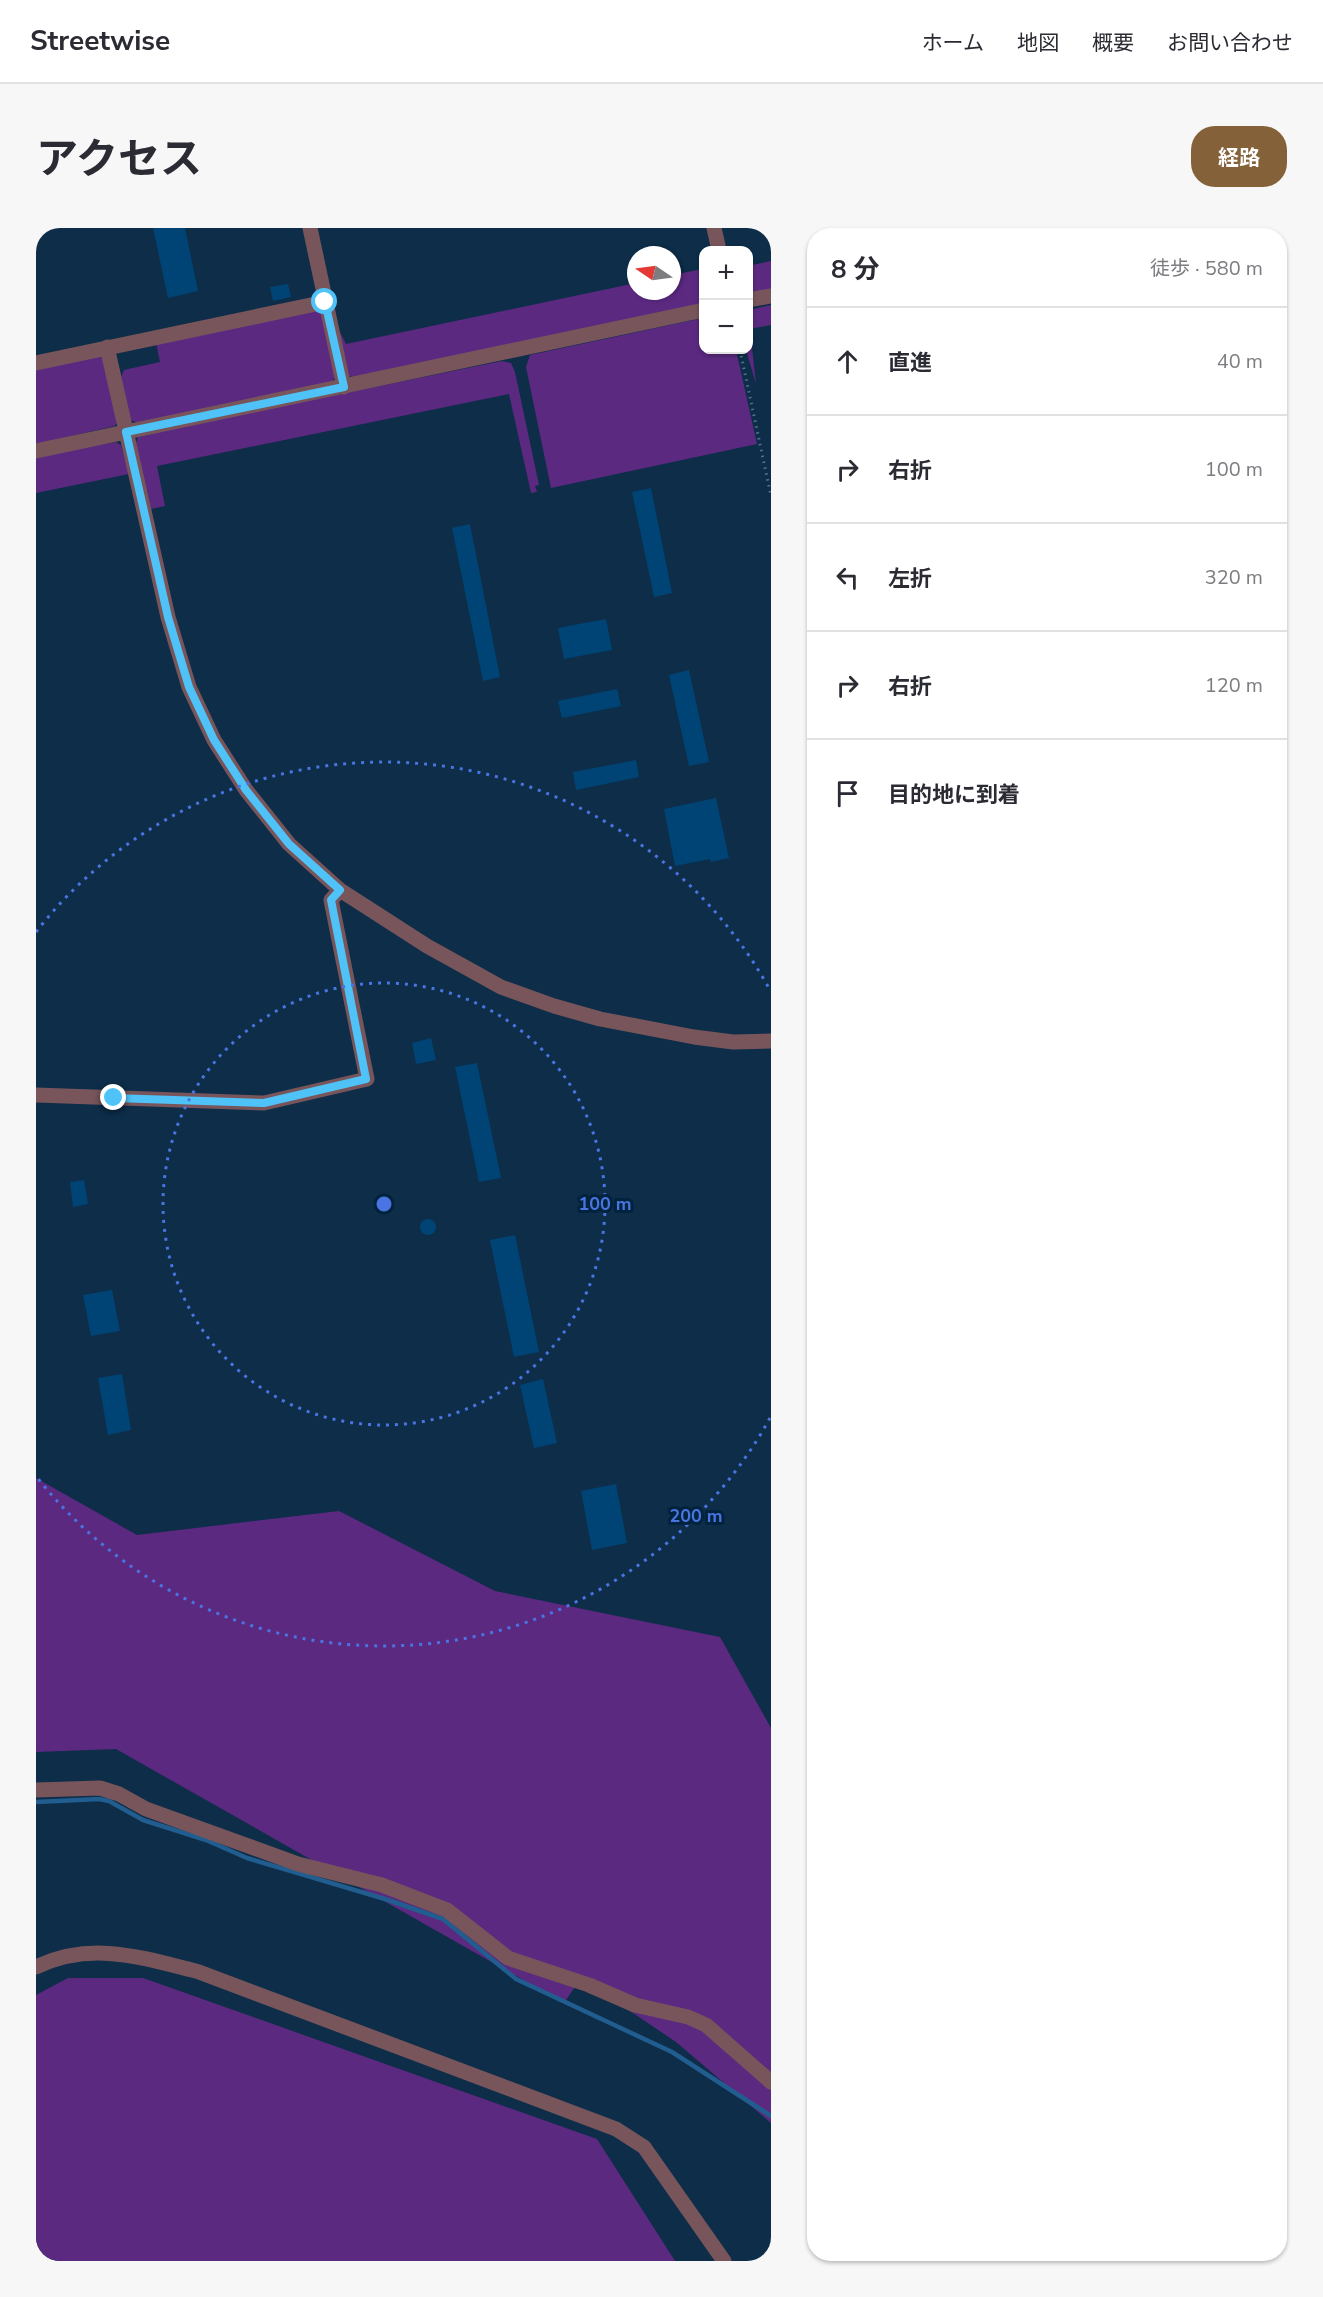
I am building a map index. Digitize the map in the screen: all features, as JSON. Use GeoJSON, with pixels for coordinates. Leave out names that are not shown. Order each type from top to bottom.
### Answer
{"type":"FeatureCollection","features":[{"type":"Feature","properties":{"kind":"street"},"geometry":{"type":"LineString","coordinates":[[310,228],[344,387]]}},
{"type":"Feature","properties":{"kind":"street"},"geometry":{"type":"LineString","coordinates":[[714,228],[718,246]]}},
{"type":"Feature","properties":{"kind":"street"},"geometry":{"type":"LineString","coordinates":[[753,299],[771,296]]}},
{"type":"Feature","properties":{"kind":"street"},"geometry":{"type":"LineString","coordinates":[[36,363],[325,302]]}},
{"type":"Feature","properties":{"kind":"street"},"geometry":{"type":"LineString","coordinates":[[36,451],[699,311]]}},
{"type":"Feature","properties":{"kind":"street"},"geometry":{"type":"LineString","coordinates":[[107,347],[168,617],[189,687],[214,740],[246,790],[289,844],[340,890],[427,946],[501,987],[554,1006],[600,1018],[694,1037],[733,1042],[771,1041]]}},
{"type":"Feature","properties":{"kind":"street"},"geometry":{"type":"LineString","coordinates":[[36,1095],[244,1104],[264,1103],[366,1079],[331,900],[340,890]]}},
{"type":"Feature","properties":{"kind":"street"},"geometry":{"type":"LineString","coordinates":[[36,1790],[100,1788],[119,1794],[146,1809],[298,1864],[382,1885],[447,1910],[508,1958],[589,1985],[635,2005],[688,2017],[706,2025],[771,2082]]}},
{"type":"Feature","properties":{"kind":"street"},"geometry":{"type":"LineString","coordinates":[[36,1967],[79,1953],[129,1954],[200,1972],[616,2128],[644,2147],[724,2261]]}},
{"type":"Feature","properties":{"kind":"path"},"geometry":{"type":"LineString","coordinates":[[741,354],[771,496]]}},
{"type":"Feature","properties":{"kind":"shaded area"},"geometry":{"type":"Polygon","coordinates":[[[771,261],[771,290],[753,294],[753,265],[771,261]]]}},
{"type":"Feature","properties":{"kind":"shaded area"},"geometry":{"type":"Polygon","coordinates":[[[699,270],[699,305],[356,378],[349,376],[337,326],[346,344],[627,285],[627,300],[681,300],[681,273],[699,270]]]}},
{"type":"Feature","properties":{"kind":"shaded area"},"geometry":{"type":"Polygon","coordinates":[[[771,305],[771,325],[753,328],[753,309],[771,305]]]}},
{"type":"Feature","properties":{"kind":"shaded area"},"geometry":{"type":"Polygon","coordinates":[[[320,310],[324,315],[335,376],[333,381],[138,423],[130,420],[121,377],[124,370],[160,362],[156,342],[320,310]]]}},
{"type":"Feature","properties":{"kind":"shaded area"},"geometry":{"type":"Polygon","coordinates":[[[699,319],[699,354],[737,354],[757,444],[551,488],[526,367],[530,355],[699,319]]]}},
{"type":"Feature","properties":{"kind":"shaded area"},"geometry":{"type":"Polygon","coordinates":[[[747,354],[753,354],[756,384],[747,354]]]}},
{"type":"Feature","properties":{"kind":"shaded area"},"geometry":{"type":"Polygon","coordinates":[[[99,355],[103,358],[118,421],[115,426],[36,444],[36,369],[99,355]]]}},
{"type":"Feature","properties":{"kind":"shaded area"},"geometry":{"type":"Polygon","coordinates":[[[502,361],[511,363],[515,372],[539,485],[535,486],[537,492],[531,493],[509,394],[157,466],[165,506],[151,509],[147,490],[144,490],[136,443],[138,437],[145,434],[502,361]]]}},
{"type":"Feature","properties":{"kind":"shaded area"},"geometry":{"type":"Polygon","coordinates":[[[116,442],[121,445],[129,474],[36,493],[36,456],[116,442]]]}},
{"type":"Feature","properties":{"kind":"shaded area"},"geometry":{"type":"Polygon","coordinates":[[[36,1478],[137,1535],[339,1511],[495,1591],[720,1637],[771,1728],[771,2123],[676,2042],[581,1978],[564,2003],[116,1749],[36,1752],[36,1478]]]}},
{"type":"Feature","properties":{"kind":"shaded area"},"geometry":{"type":"Polygon","coordinates":[[[68,1978],[143,1978],[597,2139],[675,2261],[36,2261],[36,1995],[68,1978]]]}},
{"type":"Feature","properties":{"kind":"building"},"geometry":{"type":"Polygon","coordinates":[[[153,228],[185,228],[198,291],[168,298],[153,228]]]}},
{"type":"Feature","properties":{"kind":"building"},"geometry":{"type":"Polygon","coordinates":[[[288,284],[291,297],[273,301],[270,287],[288,284]]]}},
{"type":"Feature","properties":{"kind":"building"},"geometry":{"type":"Polygon","coordinates":[[[651,488],[672,593],[654,597],[632,492],[651,488]]]}},
{"type":"Feature","properties":{"kind":"building"},"geometry":{"type":"Polygon","coordinates":[[[470,524],[500,677],[483,681],[452,528],[470,524]]]}},
{"type":"Feature","properties":{"kind":"building"},"geometry":{"type":"Polygon","coordinates":[[[606,619],[612,650],[564,659],[558,628],[606,619]]]}},
{"type":"Feature","properties":{"kind":"building"},"geometry":{"type":"Polygon","coordinates":[[[689,670],[709,762],[689,766],[669,675],[689,670]]]}},
{"type":"Feature","properties":{"kind":"building"},"geometry":{"type":"Polygon","coordinates":[[[617,689],[621,706],[562,718],[558,701],[617,689]]]}},
{"type":"Feature","properties":{"kind":"building"},"geometry":{"type":"Polygon","coordinates":[[[636,760],[639,777],[576,790],[573,772],[636,760]]]}},
{"type":"Feature","properties":{"kind":"building"},"geometry":{"type":"Polygon","coordinates":[[[716,798],[729,858],[675,866],[664,809],[716,798]]]}},
{"type":"Feature","properties":{"kind":"building"},"geometry":{"type":"Polygon","coordinates":[[[431,1038],[436,1060],[416,1064],[412,1043],[431,1038]]]}},
{"type":"Feature","properties":{"kind":"building"},"geometry":{"type":"Polygon","coordinates":[[[477,1063],[501,1178],[479,1182],[455,1067],[477,1063]]]}},
{"type":"Feature","properties":{"kind":"building"},"geometry":{"type":"Polygon","coordinates":[[[84,1180],[88,1204],[73,1207],[70,1182],[84,1180]]]}},
{"type":"Feature","properties":{"kind":"building"},"geometry":{"type":"Polygon","coordinates":[[[428,1219],[436,1227],[428,1235],[420,1227],[428,1219]]]}},
{"type":"Feature","properties":{"kind":"building"},"geometry":{"type":"Polygon","coordinates":[[[515,1235],[539,1352],[514,1357],[490,1240],[515,1235]]]}},
{"type":"Feature","properties":{"kind":"building"},"geometry":{"type":"Polygon","coordinates":[[[112,1290],[120,1331],[91,1336],[83,1295],[112,1290]]]}},
{"type":"Feature","properties":{"kind":"building"},"geometry":{"type":"Polygon","coordinates":[[[122,1374],[131,1430],[108,1435],[98,1378],[122,1374]]]}},
{"type":"Feature","properties":{"kind":"building"},"geometry":{"type":"Polygon","coordinates":[[[543,1379],[557,1443],[534,1448],[520,1385],[543,1379]]]}},
{"type":"Feature","properties":{"kind":"building"},"geometry":{"type":"Polygon","coordinates":[[[616,1484],[627,1543],[592,1550],[581,1491],[616,1484]]]}},
{"type":"Feature","properties":{"kind":"waterway"},"geometry":{"type":"LineString","coordinates":[[36,1802],[99,1799],[109,1801],[143,1820],[206,1840],[247,1858],[385,1899],[443,1919],[516,1979],[672,2052],[771,2116]]}},
{"type":"Feature","properties":{"kind":"route"},"geometry":{"type":"LineString","coordinates":[[114,1098],[264,1103],[366,1079],[331,900],[340,890],[289,844],[246,790],[214,740],[189,687],[168,617],[126,432],[344,387],[325,302]]}}]}
